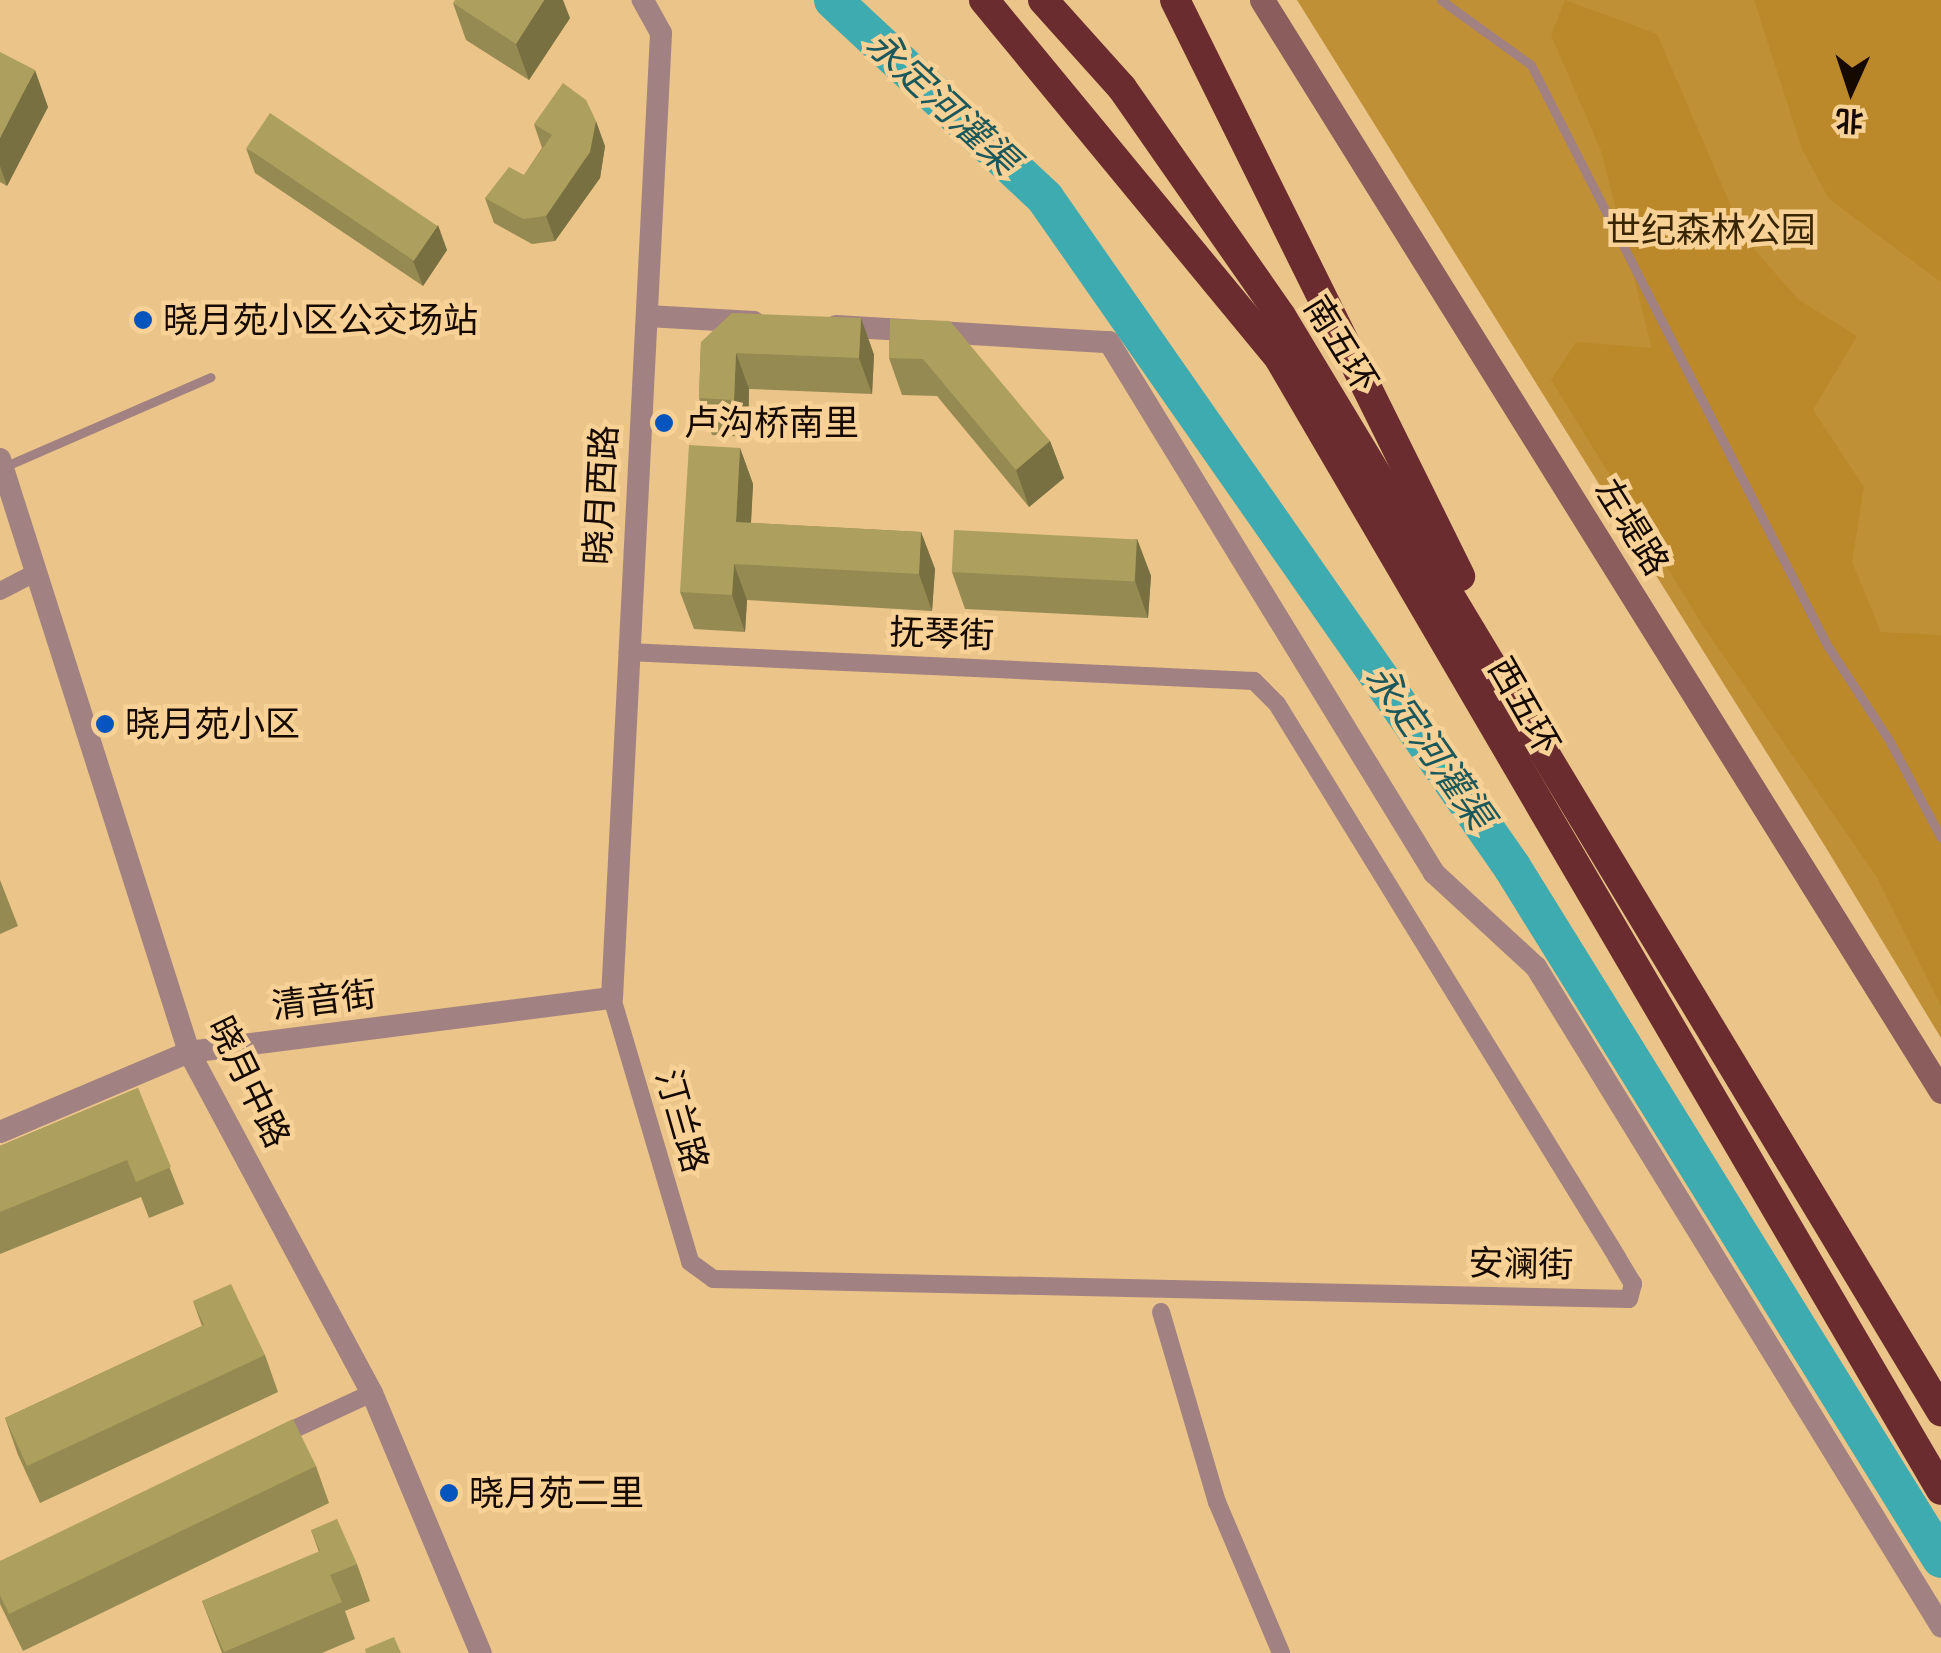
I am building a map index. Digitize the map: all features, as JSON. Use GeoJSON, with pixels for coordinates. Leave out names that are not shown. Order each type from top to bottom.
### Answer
{"type":"FeatureCollection","features":[{"type":"Feature","properties":{"kind":"highway","name":"西五环"},"geometry":{"type":"LineString","coordinates":[[984,0],[1279,358],[1941,1490]]}},
{"type":"Feature","properties":{"kind":"highway","name":"南五环"},"geometry":{"type":"LineString","coordinates":[[1044,0],[1122,88],[1281,316],[1546,749]]}},
{"type":"Feature","properties":{"kind":"highway"},"geometry":{"type":"LineString","coordinates":[[1174,0],[1546,749]]}},
{"type":"Feature","properties":{"kind":"highway","name":"西五环"},"geometry":{"type":"LineString","coordinates":[[1546,749],[1941,1411]]}},
{"type":"Feature","properties":{"kind":"main road","name":"左堤路"},"geometry":{"type":"LineString","coordinates":[[1262,0],[1941,1091]]}},
{"type":"Feature","properties":{"kind":"street","name":"晓月西路"},"geometry":{"type":"LineString","coordinates":[[612,998],[660,34],[643,0]]}},
{"type":"Feature","properties":{"kind":"street"},"geometry":{"type":"LineString","coordinates":[[647,316],[1109,342],[1434,874],[1536,967],[1941,1626]]}},
{"type":"Feature","properties":{"kind":"street","name":"晓月中路"},"geometry":{"type":"LineString","coordinates":[[2,463],[189,1052],[372,1393],[481,1653]]}},
{"type":"Feature","properties":{"kind":"street"},"geometry":{"type":"LineString","coordinates":[[0,590],[37,572]]}},
{"type":"Feature","properties":{"kind":"street","name":"抚琴街"},"geometry":{"type":"LineString","coordinates":[[628,652],[1254,681]]}},
{"type":"Feature","properties":{"kind":"street","name":"安澜街"},"geometry":{"type":"LineString","coordinates":[[690,1262],[713,1279],[738,1284],[1629,1298],[1633,1284],[1617,1257],[1277,704],[1254,681]]}},
{"type":"Feature","properties":{"kind":"street","name":"清音街"},"geometry":{"type":"LineString","coordinates":[[0,1132],[189,1052],[612,998]]}},
{"type":"Feature","properties":{"kind":"street","name":"汀兰路"},"geometry":{"type":"LineString","coordinates":[[612,998],[690,1262]]}},
{"type":"Feature","properties":{"kind":"street"},"geometry":{"type":"LineString","coordinates":[[1161,1312],[1218,1502],[1282,1653]]}},
{"type":"Feature","properties":{"kind":"street"},"geometry":{"type":"LineString","coordinates":[[266,1442],[372,1393]]}},
{"type":"Feature","properties":{"kind":"lane"},"geometry":{"type":"LineString","coordinates":[[1441,0],[1531,65],[1826,645],[1889,740],[1941,838]]}},
{"type":"Feature","properties":{"kind":"lane"},"geometry":{"type":"LineString","coordinates":[[2,463],[210,376]]}},
{"type":"Feature","properties":{"kind":"green space","name":"世纪森林公园"},"geometry":{"type":"Polygon","coordinates":[[[1297,0],[1941,0],[1941,1038],[1828,851],[1297,0]]]}},
{"type":"Feature","properties":{"kind":"green space"},"geometry":{"type":"Polygon","coordinates":[[[1565,0],[1657,34],[1745,239],[1799,300],[1857,336],[1813,410],[1864,487],[1852,562],[1881,632],[1941,635],[1941,1006],[1876,876],[1705,629],[1551,380],[1576,342],[1652,348],[1601,151],[1551,35],[1565,0]]]}},
{"type":"Feature","properties":{"kind":"green space"},"geometry":{"type":"Polygon","coordinates":[[[1754,0],[1941,0],[1941,282],[1829,199],[1802,149],[1754,0]]]}},
{"type":"Feature","properties":{"kind":"building"},"geometry":{"type":"Polygon","coordinates":[[[544,0],[516,44],[453,3],[544,0]]]}},
{"type":"Feature","properties":{"kind":"building"},"geometry":{"type":"Polygon","coordinates":[[[0,52],[35,70],[0,138],[0,52]]]}},
{"type":"Feature","properties":{"kind":"building"},"geometry":{"type":"Polygon","coordinates":[[[563,83],[586,100],[596,121],[590,152],[546,216],[523,219],[485,198],[509,167],[524,175],[552,135],[534,124],[563,83]]]}},
{"type":"Feature","properties":{"kind":"building"},"geometry":{"type":"Polygon","coordinates":[[[270,113],[437,226],[414,261],[247,148],[270,113]]]}},
{"type":"Feature","properties":{"kind":"building"},"geometry":{"type":"Polygon","coordinates":[[[732,313],[861,318],[859,358],[736,353],[734,400],[699,398],[701,342],[732,313]]]}},
{"type":"Feature","properties":{"kind":"building"},"geometry":{"type":"Polygon","coordinates":[[[890,319],[950,321],[1050,441],[1016,470],[923,359],[889,358],[890,319]]]}},
{"type":"Feature","properties":{"kind":"building"},"geometry":{"type":"Polygon","coordinates":[[[689,445],[740,448],[736,522],[921,532],[919,574],[734,564],[732,595],[680,592],[689,445]]]}},
{"type":"Feature","properties":{"kind":"building"},"geometry":{"type":"Polygon","coordinates":[[[954,530],[1137,540],[1135,582],[952,572],[954,530]]]}},
{"type":"Feature","properties":{"kind":"building"},"geometry":{"type":"Polygon","coordinates":[[[138,1088],[171,1167],[136,1182],[127,1160],[0,1212],[0,1146],[138,1088]]]}},
{"type":"Feature","properties":{"kind":"building"},"geometry":{"type":"Polygon","coordinates":[[[231,1284],[265,1355],[27,1466],[5,1418],[204,1325],[193,1301],[231,1284]]]}},
{"type":"Feature","properties":{"kind":"building"},"geometry":{"type":"Polygon","coordinates":[[[293,1419],[316,1466],[9,1614],[0,1595],[0,1561],[293,1419]]]}},
{"type":"Feature","properties":{"kind":"building"},"geometry":{"type":"Polygon","coordinates":[[[337,1519],[357,1564],[330,1575],[342,1602],[224,1652],[202,1601],[320,1551],[311,1530],[337,1519]]]}},
{"type":"Feature","properties":{"kind":"building"},"geometry":{"type":"Polygon","coordinates":[[[394,1637],[401,1653],[366,1653],[365,1649],[394,1637]]]}},
{"type":"Feature","properties":{"kind":"waterway","name":"永定河灌渠"},"geometry":{"type":"LineString","coordinates":[[833,0],[1045,198],[1512,867],[1941,1559]]}},
{"type":"Feature","properties":{"kind":"place","name":"晓月苑小区公交场站"},"geometry":{"type":"Point","coordinates":[143,320]}},
{"type":"Feature","properties":{"kind":"place","name":"卢沟桥南里"},"geometry":{"type":"Point","coordinates":[664,423]}},
{"type":"Feature","properties":{"kind":"place","name":"晓月苑小区"},"geometry":{"type":"Point","coordinates":[105,724]}},
{"type":"Feature","properties":{"kind":"place","name":"晓月苑二里"},"geometry":{"type":"Point","coordinates":[449,1493]}}]}
